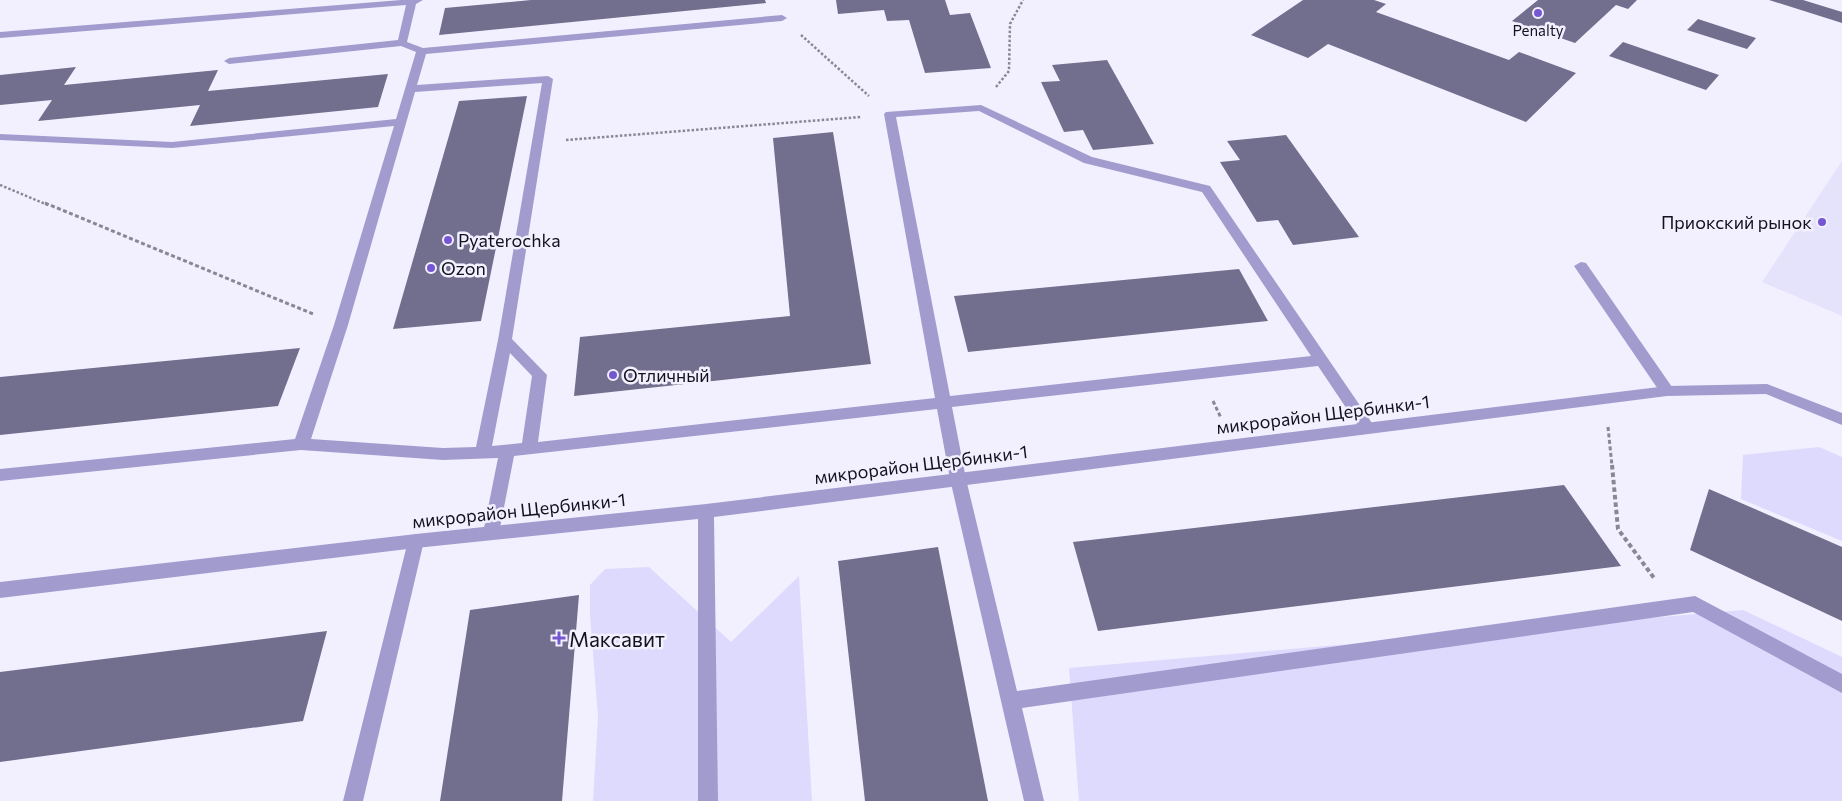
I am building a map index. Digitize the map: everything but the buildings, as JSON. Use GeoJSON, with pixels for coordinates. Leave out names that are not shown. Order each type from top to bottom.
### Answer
{"type":"FeatureCollection","features":[{"type":"Feature","properties":{"kind":"street"},"geometry":{"type":"LineString","coordinates":[[0,35],[415,1],[402,43]]}},
{"type":"Feature","properties":{"kind":"street"},"geometry":{"type":"LineString","coordinates":[[228,61],[402,43],[422,51],[782,18]]}},
{"type":"Feature","properties":{"kind":"street"},"geometry":{"type":"LineString","coordinates":[[301,444],[342,325],[422,51]]}},
{"type":"Feature","properties":{"kind":"street"},"geometry":{"type":"LineString","coordinates":[[411,89],[548,79],[505,340],[483,453]]}},
{"type":"Feature","properties":{"kind":"street"},"geometry":{"type":"LineString","coordinates":[[1034,801],[958,479],[890,114],[981,108],[1088,160],[1206,189],[1368,429]]}},
{"type":"Feature","properties":{"kind":"street"},"geometry":{"type":"LineString","coordinates":[[0,137],[172,145],[400,122]]}},
{"type":"Feature","properties":{"kind":"street"},"geometry":{"type":"LineString","coordinates":[[1581,266],[1667,391]]}},
{"type":"Feature","properties":{"kind":"street"},"geometry":{"type":"LineString","coordinates":[[505,340],[540,375],[529,448]]}},
{"type":"Feature","properties":{"kind":"street"},"geometry":{"type":"LineString","coordinates":[[0,475],[301,444],[443,454],[507,452],[529,448],[1321,360]]}},
{"type":"Feature","properties":{"kind":"street","name":"микрорайон Щербинки-1"},"geometry":{"type":"LineString","coordinates":[[0,590],[416,541],[706,511],[1667,391],[1767,389],[1842,419]]}},
{"type":"Feature","properties":{"kind":"street"},"geometry":{"type":"LineString","coordinates":[[491,533],[507,452]]}},
{"type":"Feature","properties":{"kind":"street"},"geometry":{"type":"LineString","coordinates":[[706,511],[708,801]]}},
{"type":"Feature","properties":{"kind":"street"},"geometry":{"type":"LineString","coordinates":[[353,801],[416,541]]}},
{"type":"Feature","properties":{"kind":"street"},"geometry":{"type":"LineString","coordinates":[[1010,701],[1695,604],[1842,684]]}},
{"type":"Feature","properties":{"kind":"path"},"geometry":{"type":"LineString","coordinates":[[981,108],[1009,71],[1010,24],[1023,0]]}},
{"type":"Feature","properties":{"kind":"path"},"geometry":{"type":"LineString","coordinates":[[782,18],[890,114]]}},
{"type":"Feature","properties":{"kind":"path"},"geometry":{"type":"LineString","coordinates":[[538,142],[890,114]]}},
{"type":"Feature","properties":{"kind":"path"},"geometry":{"type":"LineString","coordinates":[[0,185],[342,325]]}},
{"type":"Feature","properties":{"kind":"path"},"geometry":{"type":"LineString","coordinates":[[1606,399],[1618,529],[1675,607]]}},
{"type":"Feature","properties":{"kind":"shaded area","name":"Приокский рынок"},"geometry":{"type":"Polygon","coordinates":[[[1842,161],[1842,316],[1762,282],[1842,161]]]}},
{"type":"Feature","properties":{"kind":"shaded area"},"geometry":{"type":"Polygon","coordinates":[[[1819,447],[1842,457],[1842,541],[1741,499],[1743,455],[1819,447]]]}},
{"type":"Feature","properties":{"kind":"shaded area"},"geometry":{"type":"Polygon","coordinates":[[[649,567],[731,642],[799,576],[812,801],[593,801],[598,717],[590,614],[590,585],[605,569],[649,567]]]}},
{"type":"Feature","properties":{"kind":"shaded area"},"geometry":{"type":"Polygon","coordinates":[[[1743,610],[1842,657],[1842,801],[1079,801],[1069,668],[1743,610]]]}},
{"type":"Feature","properties":{"kind":"place","name":"Penalty"},"geometry":{"type":"Point","coordinates":[1538,13]}},
{"type":"Feature","properties":{"kind":"place","name":"Приокский рынок"},"geometry":{"type":"Point","coordinates":[1822,222]}},
{"type":"Feature","properties":{"kind":"place","name":"Pyaterochka"},"geometry":{"type":"Point","coordinates":[448,240]}},
{"type":"Feature","properties":{"kind":"place","name":"Ozon"},"geometry":{"type":"Point","coordinates":[431,268]}},
{"type":"Feature","properties":{"kind":"place","name":"Отличный"},"geometry":{"type":"Point","coordinates":[613,375]}},
{"type":"Feature","properties":{"kind":"place","name":"Максавит"},"geometry":{"type":"Point","coordinates":[559,638]}}]}
